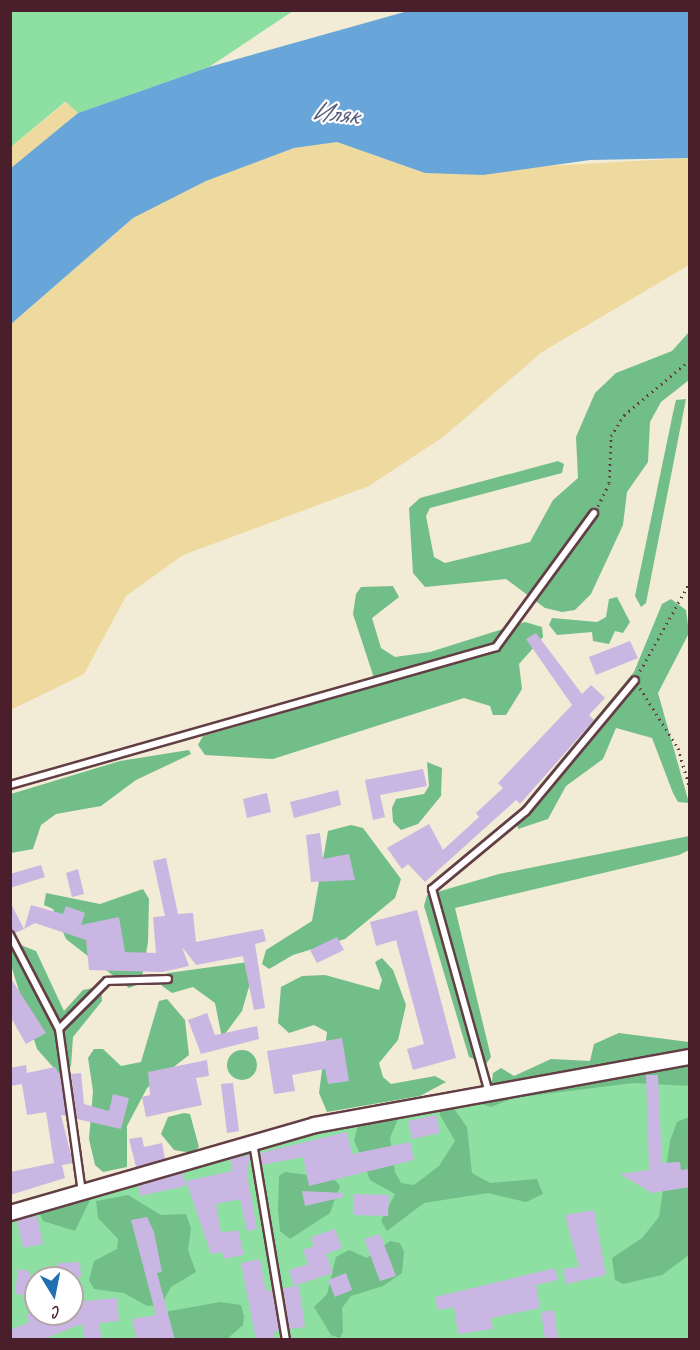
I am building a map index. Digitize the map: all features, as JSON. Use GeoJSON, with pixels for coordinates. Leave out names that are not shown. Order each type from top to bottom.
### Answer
{"type":"FeatureCollection","features":[{"type":"Feature","properties":{"kind":"street"},"geometry":{"type":"LineString","coordinates":[[10,1213],[315,1125],[690,1057]]}},
{"type":"Feature","properties":{"kind":"lane"},"geometry":{"type":"LineString","coordinates":[[10,785],[496,647],[594,513]]}},
{"type":"Feature","properties":{"kind":"lane"},"geometry":{"type":"LineString","coordinates":[[489,1093],[432,889],[526,811],[635,680]]}},
{"type":"Feature","properties":{"kind":"lane"},"geometry":{"type":"LineString","coordinates":[[10,935],[59,1029],[82,1192]]}},
{"type":"Feature","properties":{"kind":"lane"},"geometry":{"type":"LineString","coordinates":[[59,1029],[107,981],[168,980]]}},
{"type":"Feature","properties":{"kind":"lane"},"geometry":{"type":"LineString","coordinates":[[253,1143],[286,1340]]}},
{"type":"Feature","properties":{"kind":"path"},"geometry":{"type":"LineString","coordinates":[[594,513],[609,483],[611,436],[624,415],[690,360]]}},
{"type":"Feature","properties":{"kind":"path"},"geometry":{"type":"LineString","coordinates":[[690,582],[635,680],[678,748],[690,789]]}},
{"type":"Feature","properties":{"kind":"path"},"geometry":{"type":"LineString","coordinates":[[690,1232],[685,1233],[690,1254]]}},
{"type":"Feature","properties":{"kind":"green space"},"geometry":{"type":"Polygon","coordinates":[[[11,11],[293,11],[209,67],[78,113],[65,102],[11,147],[11,11]]]}},
{"type":"Feature","properties":{"kind":"green space"},"geometry":{"type":"Polygon","coordinates":[[[689,332],[689,380],[661,402],[650,422],[648,462],[627,492],[623,525],[591,594],[575,610],[562,612],[545,608],[506,579],[425,587],[413,573],[409,508],[420,498],[558,461],[564,464],[562,473],[430,508],[426,516],[434,557],[445,563],[530,542],[553,500],[578,478],[576,437],[595,393],[616,373],[672,351],[689,332]]]}},
{"type":"Feature","properties":{"kind":"green space"},"geometry":{"type":"Polygon","coordinates":[[[686,399],[646,603],[641,607],[635,596],[673,413],[676,400],[686,399]]]}},
{"type":"Feature","properties":{"kind":"green space"},"geometry":{"type":"Polygon","coordinates":[[[393,586],[399,597],[372,618],[381,648],[395,657],[430,652],[525,622],[542,627],[543,637],[519,664],[522,689],[506,715],[493,715],[490,706],[464,698],[273,759],[205,755],[198,745],[203,736],[370,688],[373,675],[353,614],[356,594],[361,587],[393,586]]]}},
{"type":"Feature","properties":{"kind":"green space"},"geometry":{"type":"Polygon","coordinates":[[[617,597],[630,622],[623,633],[615,631],[609,644],[593,641],[592,632],[557,635],[549,625],[552,618],[597,622],[606,617],[609,599],[617,597]]]}},
{"type":"Feature","properties":{"kind":"green space"},"geometry":{"type":"Polygon","coordinates":[[[671,599],[686,610],[689,633],[658,693],[689,803],[678,802],[652,738],[616,728],[603,759],[566,786],[548,819],[518,829],[516,814],[634,672],[662,604],[671,599]]]}},
{"type":"Feature","properties":{"kind":"green space"},"geometry":{"type":"Polygon","coordinates":[[[189,750],[191,754],[136,780],[101,806],[56,814],[41,825],[33,849],[11,853],[11,794],[120,761],[189,750]]]}},
{"type":"Feature","properties":{"kind":"green space"},"geometry":{"type":"Polygon","coordinates":[[[427,762],[442,768],[441,796],[418,824],[401,830],[393,822],[392,808],[396,799],[424,794],[429,786],[427,762]]]}},
{"type":"Feature","properties":{"kind":"green space"},"geometry":{"type":"Polygon","coordinates":[[[351,825],[363,828],[401,879],[395,898],[345,939],[293,955],[269,969],[262,964],[266,950],[312,921],[328,831],[351,825]]]}},
{"type":"Feature","properties":{"kind":"green space"},"geometry":{"type":"Polygon","coordinates":[[[689,836],[689,850],[679,855],[455,908],[491,1057],[486,1064],[469,1057],[424,906],[427,895],[499,874],[689,836]]]}},
{"type":"Feature","properties":{"kind":"green space"},"geometry":{"type":"Polygon","coordinates":[[[143,889],[149,899],[148,942],[141,983],[129,988],[66,939],[53,909],[44,905],[46,893],[100,904],[143,889]]]}},
{"type":"Feature","properties":{"kind":"green space"},"geometry":{"type":"Polygon","coordinates":[[[18,944],[36,951],[64,1011],[83,990],[101,986],[102,1001],[73,1037],[71,1066],[60,1075],[37,1049],[11,965],[10,952],[18,944]]]}},
{"type":"Feature","properties":{"kind":"green space"},"geometry":{"type":"Polygon","coordinates":[[[382,958],[393,970],[406,1005],[398,1040],[379,1063],[383,1077],[391,1084],[435,1076],[446,1082],[420,1096],[327,1112],[319,1093],[327,1032],[314,1025],[289,1033],[278,1023],[281,987],[302,976],[325,975],[379,990],[382,980],[375,962],[382,958]]]}},
{"type":"Feature","properties":{"kind":"green space"},"geometry":{"type":"Polygon","coordinates":[[[248,962],[255,966],[242,1011],[222,1038],[215,1003],[193,987],[172,993],[162,986],[160,976],[168,973],[248,962]]]}},
{"type":"Feature","properties":{"kind":"green space"},"geometry":{"type":"Polygon","coordinates":[[[167,999],[185,1020],[189,1055],[147,1088],[127,1126],[127,1167],[103,1172],[95,1165],[89,1139],[93,1091],[88,1058],[94,1049],[103,1049],[121,1066],[141,1062],[159,1001],[167,999]]]}},
{"type":"Feature","properties":{"kind":"green space"},"geometry":{"type":"Polygon","coordinates":[[[619,1033],[689,1042],[689,1086],[633,1083],[513,1098],[491,1107],[475,1102],[491,1088],[493,1073],[501,1068],[514,1076],[551,1059],[590,1061],[594,1044],[619,1033]]]}},
{"type":"Feature","properties":{"kind":"green space"},"geometry":{"type":"Polygon","coordinates":[[[242,1050],[253,1054],[257,1065],[253,1076],[242,1080],[231,1076],[227,1065],[231,1054],[242,1050]]]}},
{"type":"Feature","properties":{"kind":"green space"},"geometry":{"type":"Polygon","coordinates":[[[689,1057],[689,1339],[11,1340],[11,1213],[315,1125],[689,1057]]]}},
{"type":"Feature","properties":{"kind":"green space"},"geometry":{"type":"Polygon","coordinates":[[[452,1106],[467,1127],[472,1173],[490,1183],[537,1179],[543,1194],[526,1202],[488,1193],[424,1203],[387,1231],[381,1221],[395,1194],[370,1180],[354,1140],[358,1125],[377,1116],[398,1119],[390,1138],[395,1172],[401,1183],[414,1185],[439,1166],[455,1141],[439,1109],[452,1106]]]}},
{"type":"Feature","properties":{"kind":"green space"},"geometry":{"type":"Polygon","coordinates":[[[184,1113],[190,1114],[199,1147],[192,1153],[174,1150],[161,1134],[168,1117],[184,1113]]]}},
{"type":"Feature","properties":{"kind":"green space"},"geometry":{"type":"Polygon","coordinates":[[[689,1117],[689,1255],[662,1275],[623,1284],[615,1280],[612,1258],[642,1238],[659,1217],[670,1141],[677,1122],[689,1117]]]}},
{"type":"Feature","properties":{"kind":"green space"},"geometry":{"type":"Polygon","coordinates":[[[285,1172],[333,1178],[340,1186],[330,1213],[290,1239],[280,1231],[278,1209],[279,1176],[285,1172]]]}},
{"type":"Feature","properties":{"kind":"green space"},"geometry":{"type":"Polygon","coordinates":[[[128,1195],[161,1215],[186,1214],[191,1228],[188,1250],[196,1272],[171,1287],[161,1305],[147,1306],[124,1293],[94,1289],[89,1280],[94,1261],[117,1249],[118,1239],[98,1218],[96,1201],[128,1195]]]}},
{"type":"Feature","properties":{"kind":"green space"},"geometry":{"type":"Polygon","coordinates":[[[90,1200],[75,1231],[43,1221],[40,1214],[90,1200]]]}},
{"type":"Feature","properties":{"kind":"green space"},"geometry":{"type":"Polygon","coordinates":[[[390,1241],[400,1243],[404,1252],[402,1273],[383,1286],[351,1296],[342,1308],[343,1332],[340,1338],[331,1335],[314,1307],[327,1294],[336,1257],[349,1250],[367,1258],[390,1241]]]}},
{"type":"Feature","properties":{"kind":"green space"},"geometry":{"type":"Polygon","coordinates":[[[220,1302],[241,1305],[244,1316],[243,1325],[227,1339],[153,1339],[159,1313],[220,1302]]]}},
{"type":"Feature","properties":{"kind":"sand"},"geometry":{"type":"Polygon","coordinates":[[[66,102],[78,113],[11,168],[11,147],[66,102]]]}},
{"type":"Feature","properties":{"kind":"sand"},"geometry":{"type":"Polygon","coordinates":[[[337,142],[425,173],[689,158],[689,265],[542,352],[443,437],[369,486],[183,555],[126,596],[84,674],[11,710],[11,324],[133,218],[206,181],[294,148],[337,142]]]}},
{"type":"Feature","properties":{"kind":"water","name":"Иляк"},"geometry":{"type":"Polygon","coordinates":[[[408,11],[689,11],[689,158],[590,160],[483,175],[425,173],[337,142],[294,148],[206,181],[133,218],[11,324],[11,168],[78,113],[209,67],[408,11]]]}},
{"type":"Feature","properties":{"kind":"building"},"geometry":{"type":"Polygon","coordinates":[[[536,633],[582,694],[591,685],[605,698],[589,715],[594,720],[520,804],[516,800],[425,882],[408,864],[402,869],[387,848],[429,824],[443,850],[479,817],[476,813],[503,788],[498,783],[572,705],[526,639],[536,633]]]}},
{"type":"Feature","properties":{"kind":"building"},"geometry":{"type":"Polygon","coordinates":[[[630,641],[638,658],[596,675],[589,657],[630,641]]]}},
{"type":"Feature","properties":{"kind":"building"},"geometry":{"type":"Polygon","coordinates":[[[423,769],[427,786],[380,795],[385,817],[373,820],[365,780],[423,769]]]}},
{"type":"Feature","properties":{"kind":"building"},"geometry":{"type":"Polygon","coordinates":[[[338,790],[341,805],[294,818],[290,802],[338,790]]]}},
{"type":"Feature","properties":{"kind":"building"},"geometry":{"type":"Polygon","coordinates":[[[267,793],[271,812],[247,818],[243,799],[267,793]]]}},
{"type":"Feature","properties":{"kind":"building"},"geometry":{"type":"Polygon","coordinates":[[[320,833],[323,859],[349,854],[355,880],[311,882],[306,835],[320,833]]]}},
{"type":"Feature","properties":{"kind":"building"},"geometry":{"type":"Polygon","coordinates":[[[166,858],[178,914],[193,913],[196,942],[263,929],[266,941],[255,944],[265,1008],[254,1010],[243,956],[196,965],[182,947],[189,966],[162,972],[89,970],[86,940],[35,923],[24,929],[31,905],[63,914],[66,906],[85,913],[81,925],[119,917],[125,952],[156,953],[153,917],[165,916],[153,861],[166,858]]]}},
{"type":"Feature","properties":{"kind":"building"},"geometry":{"type":"Polygon","coordinates":[[[41,865],[45,877],[10,888],[10,874],[41,865]]]}},
{"type":"Feature","properties":{"kind":"building"},"geometry":{"type":"Polygon","coordinates":[[[78,869],[84,894],[72,897],[66,873],[78,869]]]}},
{"type":"Feature","properties":{"kind":"building"},"geometry":{"type":"Polygon","coordinates":[[[10,902],[24,929],[15,933],[10,930],[10,902]]]}},
{"type":"Feature","properties":{"kind":"building"},"geometry":{"type":"Polygon","coordinates":[[[417,910],[456,1058],[413,1070],[407,1049],[424,1044],[396,940],[376,946],[370,922],[417,910]]]}},
{"type":"Feature","properties":{"kind":"building"},"geometry":{"type":"Polygon","coordinates":[[[337,937],[344,950],[317,963],[310,950],[337,937]]]}},
{"type":"Feature","properties":{"kind":"building"},"geometry":{"type":"Polygon","coordinates":[[[10,977],[46,1033],[26,1044],[10,1016],[10,977]]]}},
{"type":"Feature","properties":{"kind":"building"},"geometry":{"type":"Polygon","coordinates":[[[207,1013],[215,1035],[257,1026],[259,1039],[201,1054],[188,1020],[207,1013]]]}},
{"type":"Feature","properties":{"kind":"building"},"geometry":{"type":"Polygon","coordinates":[[[342,1038],[349,1081],[328,1084],[325,1069],[292,1075],[295,1091],[274,1094],[267,1051],[342,1038]]]}},
{"type":"Feature","properties":{"kind":"building"},"geometry":{"type":"Polygon","coordinates":[[[207,1060],[209,1076],[196,1078],[202,1105],[146,1117],[142,1097],[150,1095],[148,1072],[207,1060]]]}},
{"type":"Feature","properties":{"kind":"building"},"geometry":{"type":"Polygon","coordinates":[[[26,1065],[27,1073],[55,1067],[60,1075],[66,1116],[61,1115],[73,1163],[62,1165],[65,1178],[10,1195],[10,1172],[54,1163],[46,1112],[27,1115],[22,1084],[10,1086],[10,1068],[26,1065]]]}},
{"type":"Feature","properties":{"kind":"building"},"geometry":{"type":"Polygon","coordinates":[[[81,1073],[84,1104],[109,1111],[113,1094],[129,1098],[121,1129],[77,1119],[71,1074],[81,1073]]]}},
{"type":"Feature","properties":{"kind":"building"},"geometry":{"type":"Polygon","coordinates":[[[646,1075],[658,1075],[662,1163],[680,1162],[681,1170],[690,1169],[690,1187],[652,1193],[620,1174],[649,1170],[646,1075]]]}},
{"type":"Feature","properties":{"kind":"building"},"geometry":{"type":"Polygon","coordinates":[[[233,1083],[239,1131],[227,1133],[221,1084],[233,1083]]]}},
{"type":"Feature","properties":{"kind":"building"},"geometry":{"type":"Polygon","coordinates":[[[436,1115],[440,1133],[412,1139],[408,1121],[436,1115]]]}},
{"type":"Feature","properties":{"kind":"building"},"geometry":{"type":"Polygon","coordinates":[[[347,1132],[352,1154],[410,1142],[414,1160],[309,1186],[303,1157],[262,1165],[260,1153],[347,1132]]]}},
{"type":"Feature","properties":{"kind":"building"},"geometry":{"type":"Polygon","coordinates":[[[142,1137],[144,1147],[162,1143],[165,1159],[136,1167],[129,1139],[142,1137]]]}},
{"type":"Feature","properties":{"kind":"building"},"geometry":{"type":"Polygon","coordinates":[[[250,1155],[247,1175],[257,1229],[247,1231],[240,1199],[216,1204],[221,1233],[238,1230],[244,1255],[224,1259],[222,1252],[211,1254],[186,1181],[232,1171],[230,1159],[250,1155]]]}},
{"type":"Feature","properties":{"kind":"building"},"geometry":{"type":"Polygon","coordinates":[[[183,1173],[186,1186],[140,1196],[138,1186],[183,1173]]]}},
{"type":"Feature","properties":{"kind":"building"},"geometry":{"type":"Polygon","coordinates":[[[302,1191],[344,1193],[344,1197],[305,1206],[302,1191]]]}},
{"type":"Feature","properties":{"kind":"building"},"geometry":{"type":"Polygon","coordinates":[[[354,1194],[389,1195],[388,1216],[353,1215],[354,1194]]]}},
{"type":"Feature","properties":{"kind":"building"},"geometry":{"type":"Polygon","coordinates":[[[594,1210],[606,1275],[566,1284],[563,1269],[579,1267],[565,1215],[594,1210]]]}},
{"type":"Feature","properties":{"kind":"building"},"geometry":{"type":"Polygon","coordinates":[[[37,1216],[43,1244],[23,1248],[17,1220],[37,1216]]]}},
{"type":"Feature","properties":{"kind":"building"},"geometry":{"type":"Polygon","coordinates":[[[147,1217],[154,1232],[162,1272],[157,1273],[175,1340],[137,1340],[132,1319],[156,1315],[131,1220],[147,1217]]]}},
{"type":"Feature","properties":{"kind":"building"},"geometry":{"type":"Polygon","coordinates":[[[335,1229],[342,1248],[326,1254],[333,1273],[294,1286],[289,1270],[308,1264],[303,1250],[314,1246],[311,1237],[335,1229]]]}},
{"type":"Feature","properties":{"kind":"building"},"geometry":{"type":"Polygon","coordinates":[[[380,1234],[396,1276],[380,1281],[364,1239],[380,1234]]]}},
{"type":"Feature","properties":{"kind":"building"},"geometry":{"type":"Polygon","coordinates":[[[260,1259],[266,1291],[272,1290],[279,1331],[273,1332],[274,1340],[256,1340],[241,1263],[260,1259]]]}},
{"type":"Feature","properties":{"kind":"building"},"geometry":{"type":"Polygon","coordinates":[[[80,1262],[80,1266],[58,1266],[58,1263],[80,1262]]]}},
{"type":"Feature","properties":{"kind":"building"},"geometry":{"type":"Polygon","coordinates":[[[555,1268],[558,1280],[536,1285],[540,1308],[491,1318],[493,1329],[458,1334],[454,1307],[438,1310],[435,1297],[555,1268]]]}},
{"type":"Feature","properties":{"kind":"building"},"geometry":{"type":"Polygon","coordinates":[[[18,1269],[24,1270],[24,1295],[15,1294],[18,1269]]]}},
{"type":"Feature","properties":{"kind":"building"},"geometry":{"type":"Polygon","coordinates":[[[346,1273],[352,1290],[335,1297],[328,1280],[346,1273]]]}},
{"type":"Feature","properties":{"kind":"building"},"geometry":{"type":"Polygon","coordinates":[[[299,1286],[305,1327],[289,1329],[283,1288],[299,1286]]]}},
{"type":"Feature","properties":{"kind":"building"},"geometry":{"type":"Polygon","coordinates":[[[117,1298],[119,1321],[99,1323],[102,1340],[85,1340],[82,1326],[84,1301],[117,1298]]]}},
{"type":"Feature","properties":{"kind":"building"},"geometry":{"type":"Polygon","coordinates":[[[554,1310],[558,1340],[545,1340],[541,1312],[554,1310]]]}},
{"type":"Feature","properties":{"kind":"building"},"geometry":{"type":"Polygon","coordinates":[[[24,1324],[24,1326],[77,1326],[41,1340],[10,1340],[10,1330],[24,1324]]]}}]}
